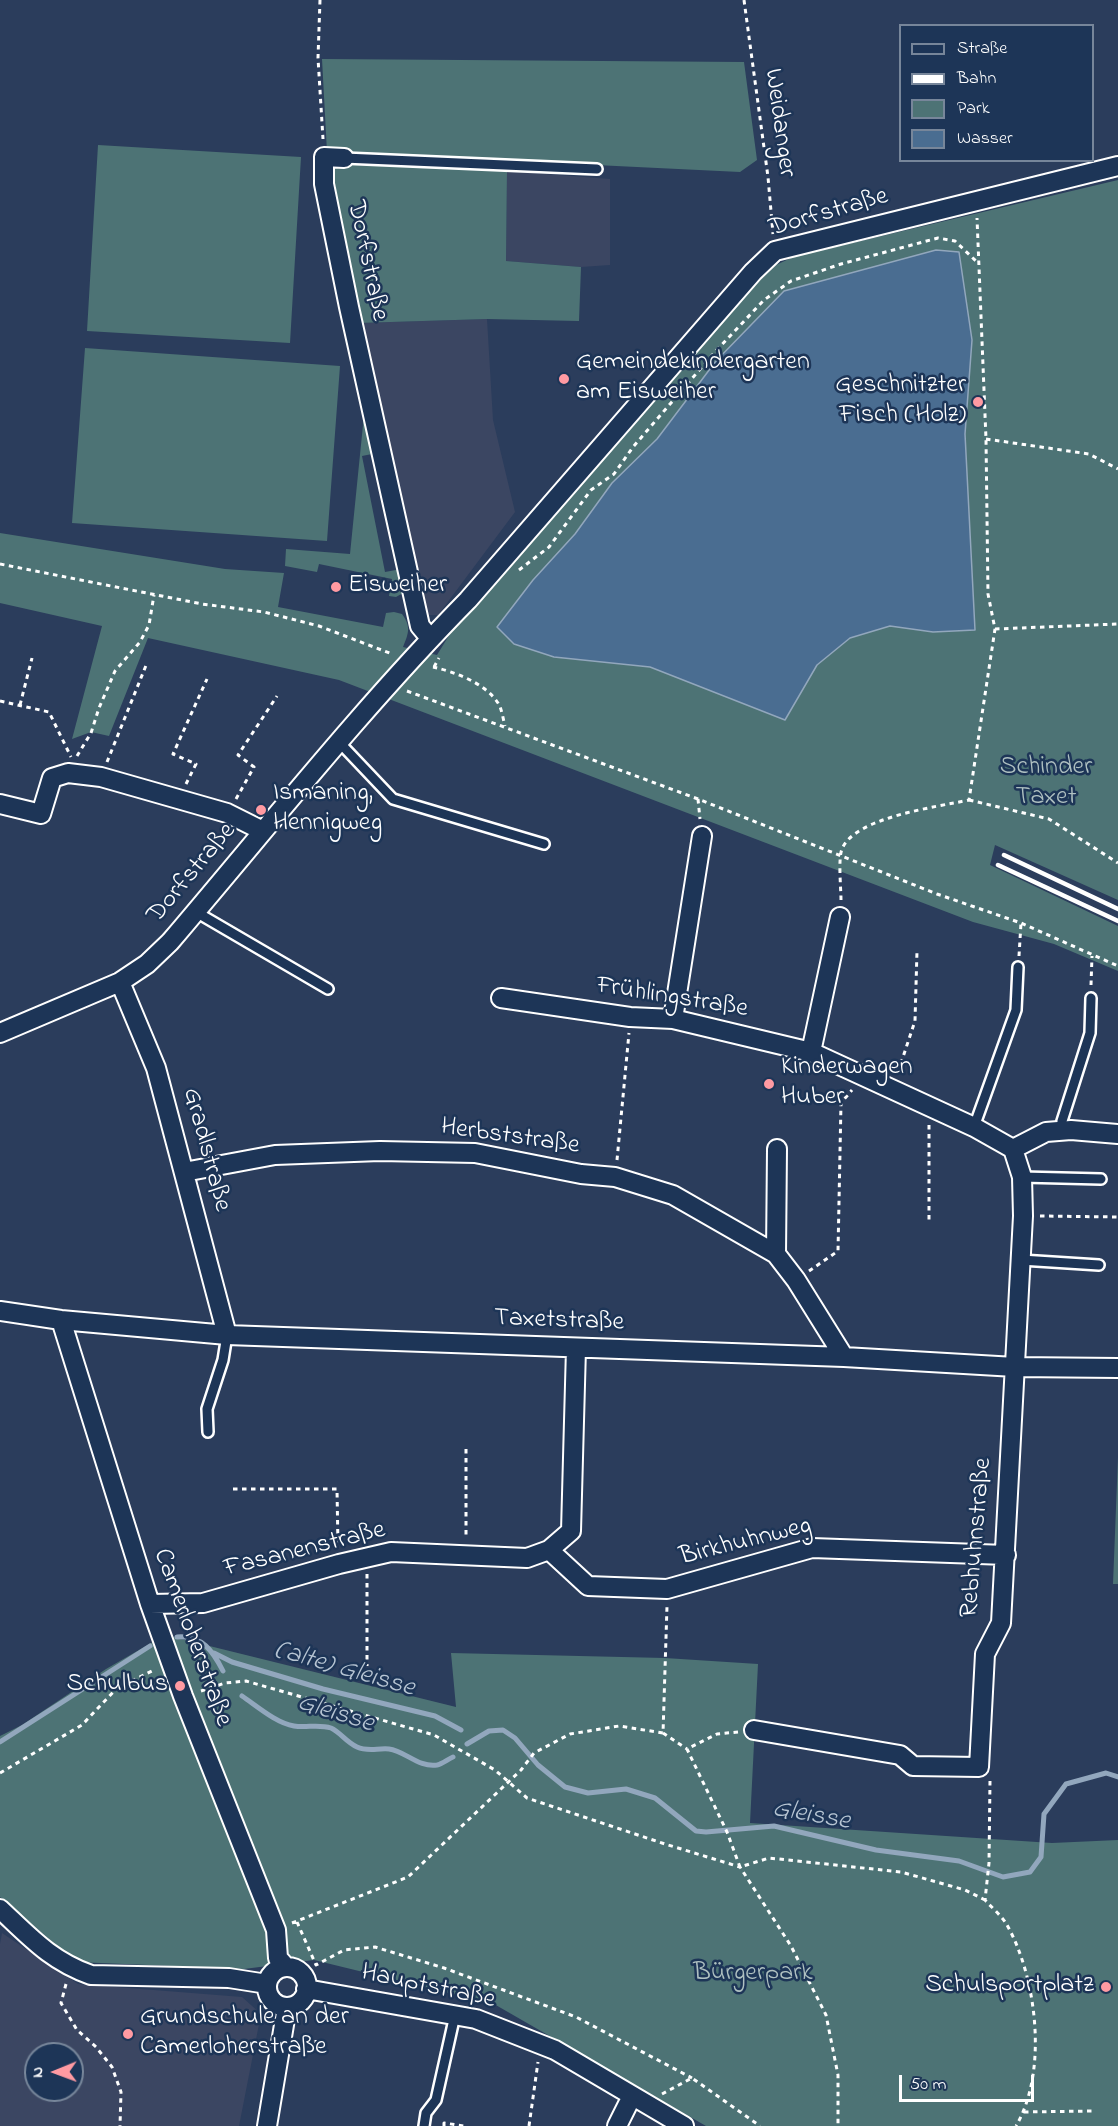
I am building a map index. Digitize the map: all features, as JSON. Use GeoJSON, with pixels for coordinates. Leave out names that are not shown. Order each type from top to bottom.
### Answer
{"type":"FeatureCollection","features":[{"type":"Feature","properties":{"kind":"street"},"geometry":{"type":"LineString","coordinates":[[324,157],[344,158]]}},
{"type":"Feature","properties":{"kind":"street","name":"Dorfstraße"},"geometry":{"type":"LineString","coordinates":[[324,157],[324,184],[342,274],[410,584],[420,626],[437,644]]}},
{"type":"Feature","properties":{"kind":"street","name":"Dorfstraße"},"geometry":{"type":"LineString","coordinates":[[0,1033],[120,982],[147,964],[170,942],[338,741],[411,660],[437,644],[468,600],[753,272],[775,251],[1118,166]]}},
{"type":"Feature","properties":{"kind":"street"},"geometry":{"type":"LineString","coordinates":[[0,804],[40,814],[52,778],[68,773],[101,777],[227,813],[263,831]]}},
{"type":"Feature","properties":{"kind":"street"},"geometry":{"type":"LineString","coordinates":[[673,1019],[702,836]]}},
{"type":"Feature","properties":{"kind":"street"},"geometry":{"type":"LineString","coordinates":[[811,1052],[840,917]]}},
{"type":"Feature","properties":{"kind":"street","name":"Gradlstraße"},"geometry":{"type":"LineString","coordinates":[[120,982],[156,1068],[227,1335]]}},
{"type":"Feature","properties":{"kind":"street","name":"Frühlingstraße"},"geometry":{"type":"LineString","coordinates":[[501,998],[630,1017],[673,1019],[811,1052],[974,1126],[1013,1149]]}},
{"type":"Feature","properties":{"kind":"street"},"geometry":{"type":"LineString","coordinates":[[1015,1367],[1023,1216],[1022,1177],[1013,1149],[1046,1132],[1062,1130],[1118,1134]]}},
{"type":"Feature","properties":{"kind":"street"},"geometry":{"type":"LineString","coordinates":[[776,1254],[777,1149]]}},
{"type":"Feature","properties":{"kind":"street","name":"Herbststraße"},"geometry":{"type":"LineString","coordinates":[[184,1172],[276,1155],[380,1151],[474,1153],[581,1174],[615,1177],[672,1195],[776,1254],[796,1280],[844,1357]]}},
{"type":"Feature","properties":{"kind":"street","name":"Taxetstraße"},"geometry":{"type":"LineString","coordinates":[[0,1311],[61,1320],[227,1335],[844,1357],[1015,1367],[1118,1368]]}},
{"type":"Feature","properties":{"kind":"street","name":"Camerloherstraße"},"geometry":{"type":"LineString","coordinates":[[61,1320],[150,1604],[183,1696],[276,1930],[278,1958],[286,1967],[293,1968],[303,1976],[306,1989]]}},
{"type":"Feature","properties":{"kind":"street","name":"Fasanenstraße"},"geometry":{"type":"LineString","coordinates":[[150,1604],[203,1603],[339,1564],[391,1552],[527,1558],[549,1550],[571,1531],[576,1348]]}},
{"type":"Feature","properties":{"kind":"street","name":"Rebhuhnstraße"},"geometry":{"type":"LineString","coordinates":[[979,1767],[985,1654],[1001,1623],[1015,1367]]}},
{"type":"Feature","properties":{"kind":"street","name":"Birkhuhnweg"},"geometry":{"type":"LineString","coordinates":[[549,1550],[588,1586],[667,1589],[812,1548],[1006,1555]]}},
{"type":"Feature","properties":{"kind":"street"},"geometry":{"type":"LineString","coordinates":[[754,1730],[900,1755],[913,1766],[979,1767]]}},
{"type":"Feature","properties":{"kind":"street"},"geometry":{"type":"LineString","coordinates":[[0,1909],[48,1954],[70,1967],[91,1975],[229,1978],[267,1984]]}},
{"type":"Feature","properties":{"kind":"street"},"geometry":{"type":"LineString","coordinates":[[286,1967],[271,1974],[267,1984],[270,1998],[274,2003],[287,2007],[292,2006],[302,2000],[306,1989]]}},
{"type":"Feature","properties":{"kind":"street","name":"Hauptstraße"},"geometry":{"type":"LineString","coordinates":[[306,1989],[476,2019],[555,2050],[684,2126]]}},
{"type":"Feature","properties":{"kind":"street"},"geometry":{"type":"LineString","coordinates":[[267,2126],[287,2007]]}},
{"type":"Feature","properties":{"kind":"street"},"geometry":{"type":"LineString","coordinates":[[617,2126],[639,2099]]}},
{"type":"Feature","properties":{"kind":"lane"},"geometry":{"type":"LineString","coordinates":[[344,158],[597,169]]}},
{"type":"Feature","properties":{"kind":"lane"},"geometry":{"type":"LineString","coordinates":[[338,741],[393,799],[544,844]]}},
{"type":"Feature","properties":{"kind":"lane"},"geometry":{"type":"LineString","coordinates":[[195,912],[328,989]]}},
{"type":"Feature","properties":{"kind":"lane"},"geometry":{"type":"LineString","coordinates":[[974,1126],[1016,1010],[1018,966]]}},
{"type":"Feature","properties":{"kind":"lane"},"geometry":{"type":"LineString","coordinates":[[1062,1130],[1062,1121],[1090,1033],[1091,998]]}},
{"type":"Feature","properties":{"kind":"lane"},"geometry":{"type":"LineString","coordinates":[[1022,1177],[1101,1179]]}},
{"type":"Feature","properties":{"kind":"lane"},"geometry":{"type":"LineString","coordinates":[[1021,1260],[1099,1265]]}},
{"type":"Feature","properties":{"kind":"lane"},"geometry":{"type":"LineString","coordinates":[[208,1432],[207,1409],[223,1360],[227,1335]]}},
{"type":"Feature","properties":{"kind":"lane"},"geometry":{"type":"LineString","coordinates":[[423,2126],[426,2113],[436,2100],[455,2015]]}},
{"type":"Feature","properties":{"kind":"path"},"geometry":{"type":"LineString","coordinates":[[320,0],[318,58],[324,157]]}},
{"type":"Feature","properties":{"kind":"path","name":"Weidanger"},"geometry":{"type":"LineString","coordinates":[[744,0],[768,177],[775,251]]}},
{"type":"Feature","properties":{"kind":"path"},"geometry":{"type":"LineString","coordinates":[[969,800],[995,629],[988,594],[986,439],[976,201]]}},
{"type":"Feature","properties":{"kind":"path"},"geometry":{"type":"LineString","coordinates":[[512,575],[549,547],[591,490],[614,474],[633,447],[714,353],[764,300],[791,281],[841,264],[938,237],[955,241],[979,264]]}},
{"type":"Feature","properties":{"kind":"path"},"geometry":{"type":"LineString","coordinates":[[986,439],[1089,454],[1118,469]]}},
{"type":"Feature","properties":{"kind":"path"},"geometry":{"type":"LineString","coordinates":[[0,564],[202,604],[264,612],[319,626],[384,652],[471,681],[499,704],[505,726]]}},
{"type":"Feature","properties":{"kind":"path"},"geometry":{"type":"LineString","coordinates":[[0,701],[49,712],[74,761],[91,733],[115,671],[140,642],[150,625],[154,595]]}},
{"type":"Feature","properties":{"kind":"path"},"geometry":{"type":"LineString","coordinates":[[995,629],[1118,624]]}},
{"type":"Feature","properties":{"kind":"path"},"geometry":{"type":"LineString","coordinates":[[434,667],[437,644]]}},
{"type":"Feature","properties":{"kind":"path"},"geometry":{"type":"LineString","coordinates":[[20,705],[32,658]]}},
{"type":"Feature","properties":{"kind":"path"},"geometry":{"type":"LineString","coordinates":[[101,777],[147,663]]}},
{"type":"Feature","properties":{"kind":"path"},"geometry":{"type":"LineString","coordinates":[[179,799],[196,764],[173,754],[207,679]]}},
{"type":"Feature","properties":{"kind":"path"},"geometry":{"type":"LineString","coordinates":[[407,691],[698,799],[937,894],[1021,923],[1118,966]]}},
{"type":"Feature","properties":{"kind":"path"},"geometry":{"type":"LineString","coordinates":[[227,813],[254,767],[238,755],[277,696]]}},
{"type":"Feature","properties":{"kind":"path"},"geometry":{"type":"LineString","coordinates":[[840,917],[842,849],[854,833],[872,823],[969,800],[1049,819],[1118,863]]}},
{"type":"Feature","properties":{"kind":"path"},"geometry":{"type":"LineString","coordinates":[[1018,966],[1021,923]]}},
{"type":"Feature","properties":{"kind":"path"},"geometry":{"type":"LineString","coordinates":[[893,1088],[915,1021],[917,951]]}},
{"type":"Feature","properties":{"kind":"path"},"geometry":{"type":"LineString","coordinates":[[1091,998],[1092,956]]}},
{"type":"Feature","properties":{"kind":"path"},"geometry":{"type":"LineString","coordinates":[[615,1177],[630,1017]]}},
{"type":"Feature","properties":{"kind":"path"},"geometry":{"type":"LineString","coordinates":[[796,1280],[838,1251],[841,1103],[866,1075]]}},
{"type":"Feature","properties":{"kind":"path"},"geometry":{"type":"LineString","coordinates":[[928,1105],[929,1223]]}},
{"type":"Feature","properties":{"kind":"path"},"geometry":{"type":"LineString","coordinates":[[1023,1216],[1118,1217]]}},
{"type":"Feature","properties":{"kind":"path"},"geometry":{"type":"LineString","coordinates":[[466,1449],[466,1557]]}},
{"type":"Feature","properties":{"kind":"path"},"geometry":{"type":"LineString","coordinates":[[232,1489],[337,1489],[339,1564]]}},
{"type":"Feature","properties":{"kind":"path"},"geometry":{"type":"LineString","coordinates":[[367,1557],[367,1666]]}},
{"type":"Feature","properties":{"kind":"path"},"geometry":{"type":"LineString","coordinates":[[663,1733],[667,1589]]}},
{"type":"Feature","properties":{"kind":"path"},"geometry":{"type":"LineString","coordinates":[[0,1773],[82,1725],[117,1688],[150,1671],[172,1666]]}},
{"type":"Feature","properties":{"kind":"path"},"geometry":{"type":"LineString","coordinates":[[183,1696],[225,1683],[246,1681],[434,1735],[495,1770],[527,1798],[740,1867],[769,1858],[901,1872],[965,1890],[985,1900],[1006,1923],[1021,1959],[1032,1995],[1036,2033],[1033,2072],[1024,2112],[1016,2126]]}},
{"type":"Feature","properties":{"kind":"path"},"geometry":{"type":"LineString","coordinates":[[276,1930],[408,1877],[521,1770],[534,1753],[570,1734],[619,1726],[663,1733],[687,1749],[725,1829],[740,1867],[791,1946],[826,2015],[838,2075],[838,2126]]}},
{"type":"Feature","properties":{"kind":"path"},"geometry":{"type":"LineString","coordinates":[[687,1749],[717,1734],[754,1730]]}},
{"type":"Feature","properties":{"kind":"path"},"geometry":{"type":"LineString","coordinates":[[979,1767],[990,1777],[989,1863],[985,1900]]}},
{"type":"Feature","properties":{"kind":"path"},"geometry":{"type":"LineString","coordinates":[[297,1921],[316,1965],[344,1950],[375,1947],[444,1968],[576,2018],[692,2078],[760,2126]]}},
{"type":"Feature","properties":{"kind":"path"},"geometry":{"type":"LineString","coordinates":[[70,1967],[61,2003],[77,2030],[96,2047],[112,2067],[121,2092],[120,2126]]}},
{"type":"Feature","properties":{"kind":"path"},"geometry":{"type":"LineString","coordinates":[[301,2044],[316,2046],[316,2040]]}},
{"type":"Feature","properties":{"kind":"path"},"geometry":{"type":"LineString","coordinates":[[529,2126],[540,2044]]}},
{"type":"Feature","properties":{"kind":"path"},"geometry":{"type":"LineString","coordinates":[[639,2099],[692,2078]]}},
{"type":"Feature","properties":{"kind":"path"},"geometry":{"type":"LineString","coordinates":[[1024,2112],[1093,2111]]}},
{"type":"Feature","properties":{"kind":"path"},"geometry":{"type":"LineString","coordinates":[[444,2126],[444,2123],[464,2126]]}},
{"type":"Feature","properties":{"kind":"shaded area"},"geometry":{"type":"Polygon","coordinates":[[[507,171],[610,179],[610,265],[581,267],[506,261],[507,171]]]}},
{"type":"Feature","properties":{"kind":"shaded area"},"geometry":{"type":"Polygon","coordinates":[[[487,319],[493,420],[515,512],[438,615],[427,615],[359,323],[487,319]]]}},
{"type":"Feature","properties":{"kind":"shaded area","name":"Grundschule an der Camerloherstraße"},"geometry":{"type":"Polygon","coordinates":[[[2,1933],[78,1984],[242,1997],[261,2014],[239,2126],[0,2126],[0,1944],[2,1933]]]}},
{"type":"Feature","properties":{"kind":"green space"},"geometry":{"type":"Polygon","coordinates":[[[322,59],[744,62],[757,160],[740,172],[327,152],[322,59]]]}},
{"type":"Feature","properties":{"kind":"green space"},"geometry":{"type":"Polygon","coordinates":[[[98,145],[301,157],[290,343],[87,331],[98,145]]]}},
{"type":"Feature","properties":{"kind":"green space"},"geometry":{"type":"Polygon","coordinates":[[[332,164],[507,171],[506,261],[581,267],[579,321],[487,319],[359,323],[346,259],[332,164]]]}},
{"type":"Feature","properties":{"kind":"green space","name":"Schinder Taxet"},"geometry":{"type":"Polygon","coordinates":[[[1118,180],[1118,900],[995,845],[990,865],[1118,926],[1118,971],[1054,944],[973,922],[339,680],[148,638],[109,736],[91,732],[72,739],[102,626],[0,603],[0,533],[225,569],[284,573],[278,607],[383,627],[386,613],[402,614],[407,622],[408,630],[403,647],[437,655],[456,624],[695,348],[776,265],[793,257],[1118,180]]]}},
{"type":"Feature","properties":{"kind":"green space"},"geometry":{"type":"Polygon","coordinates":[[[85,348],[340,366],[327,541],[72,523],[85,348]]]}},
{"type":"Feature","properties":{"kind":"green space"},"geometry":{"type":"Polygon","coordinates":[[[365,405],[377,453],[362,456],[385,572],[401,569],[403,593],[396,597],[389,596],[392,579],[319,564],[317,572],[285,566],[286,549],[350,554],[365,405]]]}},
{"type":"Feature","properties":{"kind":"green space"},"geometry":{"type":"Polygon","coordinates":[[[1118,1457],[1118,1584],[1113,1584],[1118,1457]]]}},
{"type":"Feature","properties":{"kind":"green space","name":"Bürgerpark"},"geometry":{"type":"Polygon","coordinates":[[[165,1635],[456,1707],[451,1653],[665,1658],[758,1664],[750,1823],[1052,1843],[1118,1840],[1118,2126],[706,2126],[494,2004],[314,1960],[244,1969],[76,1962],[0,1897],[0,1736],[22,1725],[106,1669],[165,1635]]]}},
{"type":"Feature","properties":{"kind":"water","name":"Eisweiher"},"geometry":{"type":"Polygon","coordinates":[[[936,250],[959,252],[972,340],[965,434],[975,630],[933,632],[890,626],[850,638],[817,665],[785,720],[650,667],[554,657],[514,644],[497,627],[533,580],[575,534],[612,483],[657,439],[716,361],[784,291],[936,250]]]}},
{"type":"Feature","properties":{"kind":"waterway","name":"Gleisse"},"geometry":{"type":"LineString","coordinates":[[177,1637],[193,1639],[206,1646],[223,1671]]}},
{"type":"Feature","properties":{"kind":"waterway","name":"Gleisse"},"geometry":{"type":"LineString","coordinates":[[0,1742],[150,1646]]}},
{"type":"Feature","properties":{"kind":"waterway","name":"(alte) Gleisse"},"geometry":{"type":"LineString","coordinates":[[214,1653],[232,1662],[323,1689],[435,1716],[461,1730]]}},
{"type":"Feature","properties":{"kind":"waterway","name":"Gleisse"},"geometry":{"type":"LineString","coordinates":[[242,1696],[280,1721],[294,1726],[331,1728],[353,1745],[361,1748],[395,1750],[418,1762],[430,1765],[439,1764],[453,1757]]}},
{"type":"Feature","properties":{"kind":"waterway","name":"Gleisse"},"geometry":{"type":"LineString","coordinates":[[467,1744],[489,1731],[503,1730],[515,1738],[538,1765],[565,1787],[588,1793],[626,1789],[655,1798],[696,1831],[774,1826],[876,1850],[959,1861],[1003,1877],[1030,1872],[1041,1857],[1044,1814],[1066,1784],[1106,1773],[1118,1777]]}},
{"type":"Feature","properties":{"kind":"railway"},"geometry":{"type":"LineString","coordinates":[[1004,855],[1118,909]]}},
{"type":"Feature","properties":{"kind":"railway"},"geometry":{"type":"LineString","coordinates":[[998,865],[1118,921]]}},
{"type":"Feature","properties":{"kind":"place","name":"Gemeindekindergarten am Eisweiher"},"geometry":{"type":"Point","coordinates":[564,379]}},
{"type":"Feature","properties":{"kind":"place","name":"Geschnitzter Fisch (Holz)"},"geometry":{"type":"Point","coordinates":[978,402]}},
{"type":"Feature","properties":{"kind":"place","name":"Eisweiher"},"geometry":{"type":"Point","coordinates":[336,587]}},
{"type":"Feature","properties":{"kind":"place","name":"Ismaning, Hennigweg"},"geometry":{"type":"Point","coordinates":[261,810]}},
{"type":"Feature","properties":{"kind":"place","name":"Kinderwagen Huber"},"geometry":{"type":"Point","coordinates":[769,1084]}},
{"type":"Feature","properties":{"kind":"place","name":"Schulbus"},"geometry":{"type":"Point","coordinates":[180,1686]}},
{"type":"Feature","properties":{"kind":"place","name":"Schulsportplatz"},"geometry":{"type":"Point","coordinates":[1106,1987]}},
{"type":"Feature","properties":{"kind":"place","name":"Grundschule an der Camerloherstraße"},"geometry":{"type":"Point","coordinates":[128,2034]}}]}
